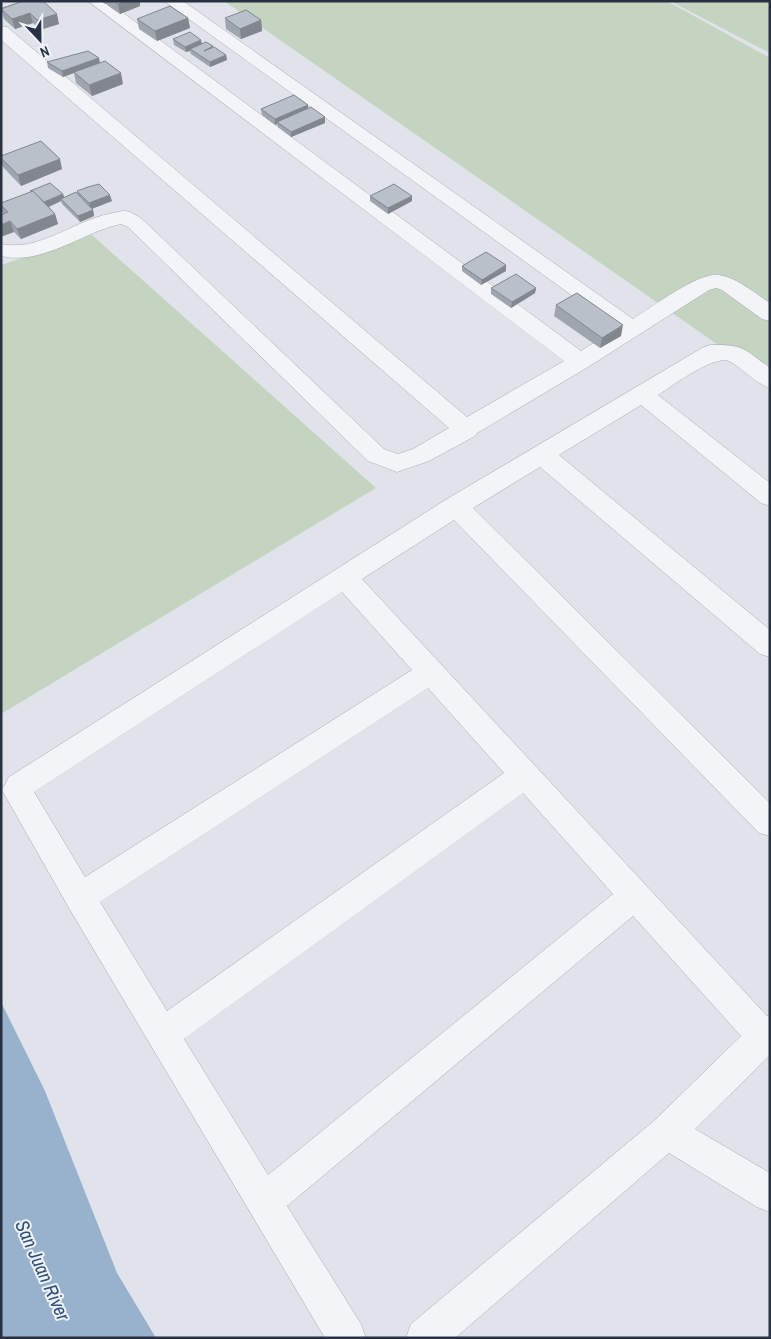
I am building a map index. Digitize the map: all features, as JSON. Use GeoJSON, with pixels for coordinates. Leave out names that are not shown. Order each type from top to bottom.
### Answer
{"type":"FeatureCollection","features":[{"type":"Feature","properties":{"kind":"street"},"geometry":{"type":"LineString","coordinates":[[96,1],[580,362]]}},
{"type":"Feature","properties":{"kind":"street"},"geometry":{"type":"LineString","coordinates":[[172,1],[633,329]]}},
{"type":"Feature","properties":{"kind":"street"},"geometry":{"type":"LineString","coordinates":[[1,31],[467,430]]}},
{"type":"Feature","properties":{"kind":"street"},"geometry":{"type":"LineString","coordinates":[[1,250],[8,253],[30,251],[103,222],[124,217],[135,223],[376,455],[397,462],[421,456],[467,430],[702,285],[717,281],[729,285],[770,314]]}},
{"type":"Feature","properties":{"kind":"street"},"geometry":{"type":"LineString","coordinates":[[347,1338],[80,898],[17,790],[19,786],[456,506],[710,353],[733,352],[770,380]]}},
{"type":"Feature","properties":{"kind":"street"},"geometry":{"type":"LineString","coordinates":[[641,393],[770,497]]}},
{"type":"Feature","properties":{"kind":"street"},"geometry":{"type":"LineString","coordinates":[[541,454],[770,646]]}},
{"type":"Feature","properties":{"kind":"street"},"geometry":{"type":"LineString","coordinates":[[456,506],[770,823]]}},
{"type":"Feature","properties":{"kind":"street"},"geometry":{"type":"LineString","coordinates":[[344,578],[635,895],[767,1034],[667,1132],[425,1338]]}},
{"type":"Feature","properties":{"kind":"street"},"geometry":{"type":"LineString","coordinates":[[80,898],[431,672]]}},
{"type":"Feature","properties":{"kind":"street"},"geometry":{"type":"LineString","coordinates":[[163,1034],[525,775]]}},
{"type":"Feature","properties":{"kind":"street"},"geometry":{"type":"LineString","coordinates":[[265,1201],[635,895]]}},
{"type":"Feature","properties":{"kind":"street"},"geometry":{"type":"LineString","coordinates":[[667,1132],[770,1194]]}},
{"type":"Feature","properties":{"kind":"green space"},"geometry":{"type":"Polygon","coordinates":[[[224,1],[667,1],[770,58],[770,381],[224,1]]]}},
{"type":"Feature","properties":{"kind":"green space"},"geometry":{"type":"Polygon","coordinates":[[[670,1],[770,1],[770,53],[670,1]]]}},
{"type":"Feature","properties":{"kind":"green space"},"geometry":{"type":"Polygon","coordinates":[[[92,235],[376,488],[1,714],[1,265],[92,235]]]}},
{"type":"Feature","properties":{"kind":"water","name":"San Juan River"},"geometry":{"type":"Polygon","coordinates":[[[1,1002],[45,1091],[117,1273],[156,1338],[1,1338],[1,1002]]]}},
{"type":"Feature","properties":{"kind":"building"},"geometry":{"type":"Polygon","coordinates":[[[23,1],[43,1],[57,14],[37,20],[30,13],[12,19],[1,9],[23,1]]]}},
{"type":"Feature","properties":{"kind":"building"},"geometry":{"type":"Polygon","coordinates":[[[170,6],[188,18],[155,31],[137,19],[170,6]]]}},
{"type":"Feature","properties":{"kind":"building"},"geometry":{"type":"Polygon","coordinates":[[[246,10],[261,20],[240,29],[225,18],[246,10]]]}},
{"type":"Feature","properties":{"kind":"building"},"geometry":{"type":"Polygon","coordinates":[[[190,32],[201,40],[185,47],[173,39],[190,32]]]}},
{"type":"Feature","properties":{"kind":"building"},"geometry":{"type":"Polygon","coordinates":[[[206,42],[213,46],[204,51],[214,47],[226,55],[210,62],[190,49],[206,42]]]}},
{"type":"Feature","properties":{"kind":"building"},"geometry":{"type":"Polygon","coordinates":[[[88,51],[99,58],[62,71],[47,62],[88,51]]]}},
{"type":"Feature","properties":{"kind":"building"},"geometry":{"type":"Polygon","coordinates":[[[105,61],[121,73],[89,85],[74,72],[105,61]]]}},
{"type":"Feature","properties":{"kind":"building"},"geometry":{"type":"Polygon","coordinates":[[[294,95],[308,105],[275,119],[261,109],[294,95]]]}},
{"type":"Feature","properties":{"kind":"building"},"geometry":{"type":"Polygon","coordinates":[[[311,107],[325,117],[291,132],[277,122],[311,107]]]}},
{"type":"Feature","properties":{"kind":"building"},"geometry":{"type":"Polygon","coordinates":[[[41,141],[60,159],[18,175],[1,158],[1,156],[41,141]]]}},
{"type":"Feature","properties":{"kind":"building"},"geometry":{"type":"Polygon","coordinates":[[[50,183],[63,194],[44,202],[33,191],[30,191],[50,183]]]}},
{"type":"Feature","properties":{"kind":"building"},"geometry":{"type":"Polygon","coordinates":[[[99,184],[110,195],[89,203],[77,191],[88,187],[99,184]]]}},
{"type":"Feature","properties":{"kind":"building"},"geometry":{"type":"Polygon","coordinates":[[[394,184],[412,196],[388,208],[370,196],[394,184]]]}},
{"type":"Feature","properties":{"kind":"building"},"geometry":{"type":"Polygon","coordinates":[[[33,191],[55,214],[17,229],[10,221],[1,225],[1,215],[8,212],[1,203],[33,191]]]}},
{"type":"Feature","properties":{"kind":"building"},"geometry":{"type":"Polygon","coordinates":[[[76,192],[93,210],[78,216],[61,199],[76,192]]]}},
{"type":"Feature","properties":{"kind":"building"},"geometry":{"type":"Polygon","coordinates":[[[486,252],[506,265],[482,280],[462,266],[486,252]]]}},
{"type":"Feature","properties":{"kind":"building"},"geometry":{"type":"Polygon","coordinates":[[[516,274],[536,288],[512,302],[491,288],[516,274]]]}},
{"type":"Feature","properties":{"kind":"building"},"geometry":{"type":"Polygon","coordinates":[[[577,293],[623,325],[602,338],[556,305],[577,293]]]}}]}
